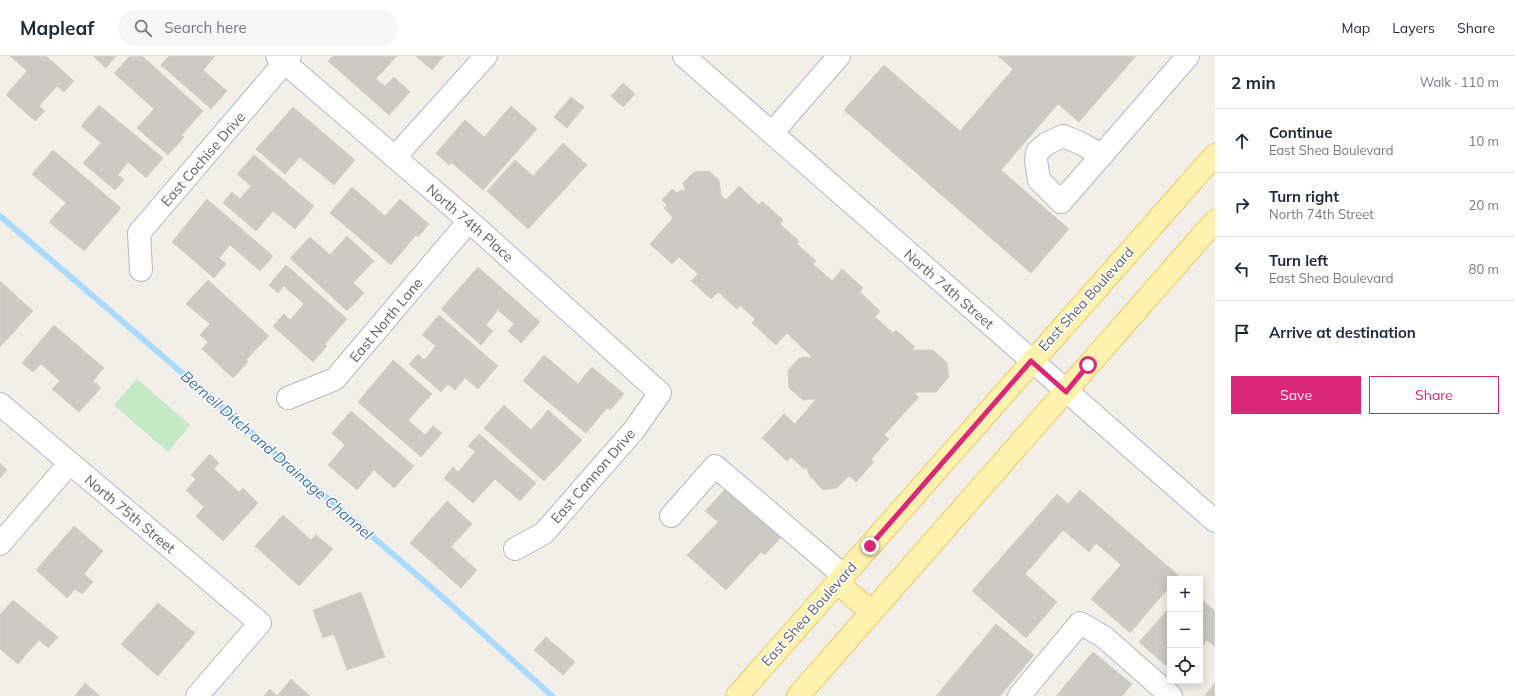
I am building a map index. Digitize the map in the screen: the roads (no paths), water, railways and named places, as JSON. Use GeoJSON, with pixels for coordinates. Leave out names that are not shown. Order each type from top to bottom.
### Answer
{"type":"FeatureCollection","features":[{"type":"Feature","properties":{"kind":"main road","name":"East Shea Boulevard"},"geometry":{"type":"LineString","coordinates":[[737,696],[1031,361],[1215,155]]}},
{"type":"Feature","properties":{"kind":"main road"},"geometry":{"type":"LineString","coordinates":[[798,696],[1215,221]]}},
{"type":"Feature","properties":{"kind":"main road"},"geometry":{"type":"LineString","coordinates":[[841,579],[871,612]]}},
{"type":"Feature","properties":{"kind":"street"},"geometry":{"type":"LineString","coordinates":[[395,157],[486,56]]}},
{"type":"Feature","properties":{"kind":"street","name":"North 74th Street"},"geometry":{"type":"LineString","coordinates":[[684,56],[1215,521]]}},
{"type":"Feature","properties":{"kind":"street"},"geometry":{"type":"LineString","coordinates":[[772,134],[839,56]]}},
{"type":"Feature","properties":{"kind":"street"},"geometry":{"type":"LineString","coordinates":[[1100,155],[1188,56]]}},
{"type":"Feature","properties":{"kind":"street","name":"North 74th Place"},"geometry":{"type":"LineString","coordinates":[[284,58],[469,221],[660,393]]}},
{"type":"Feature","properties":{"kind":"street","name":"East Cochise Drive"},"geometry":{"type":"LineString","coordinates":[[141,270],[139,233],[284,58]]}},
{"type":"Feature","properties":{"kind":"street","name":"East North Lane"},"geometry":{"type":"LineString","coordinates":[[288,398],[335,379],[469,221]]}},
{"type":"Feature","properties":{"kind":"street","name":"East Cannon Drive"},"geometry":{"type":"LineString","coordinates":[[515,549],[544,533],[634,430],[660,393]]}},
{"type":"Feature","properties":{"kind":"street","name":"North 75th Street"},"geometry":{"type":"LineString","coordinates":[[0,404],[69,464],[260,623],[197,696]]}},
{"type":"Feature","properties":{"kind":"street"},"geometry":{"type":"LineString","coordinates":[[0,544],[69,464]]}},
{"type":"Feature","properties":{"kind":"street"},"geometry":{"type":"LineString","coordinates":[[671,516],[714,466],[841,579]]}},
{"type":"Feature","properties":{"kind":"street"},"geometry":{"type":"LineString","coordinates":[[1019,696],[1080,623],[1104,637],[1171,696]]}},
{"type":"Feature","properties":{"kind":"waterway","name":"Berneil Ditch and Drainage Channel"},"geometry":{"type":"LineString","coordinates":[[0,216],[439,594],[552,696]]}}]}
